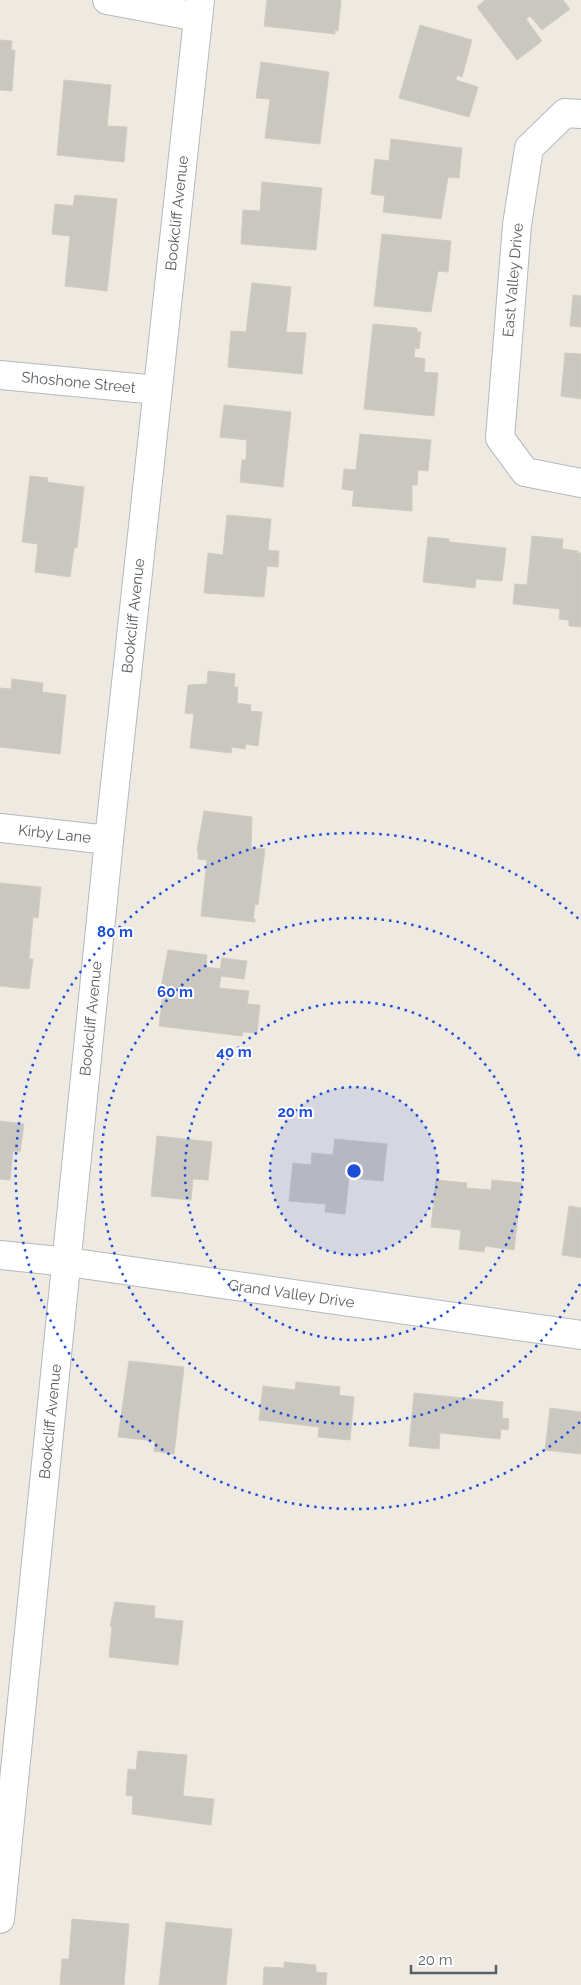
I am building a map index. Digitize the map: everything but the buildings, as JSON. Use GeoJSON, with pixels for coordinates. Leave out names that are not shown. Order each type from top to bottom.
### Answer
{"type":"FeatureCollection","features":[{"type":"Feature","properties":{"kind":"street"},"geometry":{"type":"LineString","coordinates":[[108,0],[199,9]]}},
{"type":"Feature","properties":{"kind":"street","name":"Bookcliff Avenue"},"geometry":{"type":"LineString","coordinates":[[0,1919],[68,1262],[109,840],[199,9]]}},
{"type":"Feature","properties":{"kind":"street","name":"East Valley Drive"},"geometry":{"type":"LineString","coordinates":[[581,114],[565,112],[529,148],[517,225],[500,438],[525,472],[581,483]]}},
{"type":"Feature","properties":{"kind":"street","name":"Shoshone Street"},"geometry":{"type":"LineString","coordinates":[[0,375],[157,390]]}},
{"type":"Feature","properties":{"kind":"street","name":"Kirby Lane"},"geometry":{"type":"LineString","coordinates":[[0,828],[109,840]]}},
{"type":"Feature","properties":{"kind":"street","name":"Grand Valley Drive"},"geometry":{"type":"LineString","coordinates":[[0,1256],[68,1262],[581,1335]]}}]}
